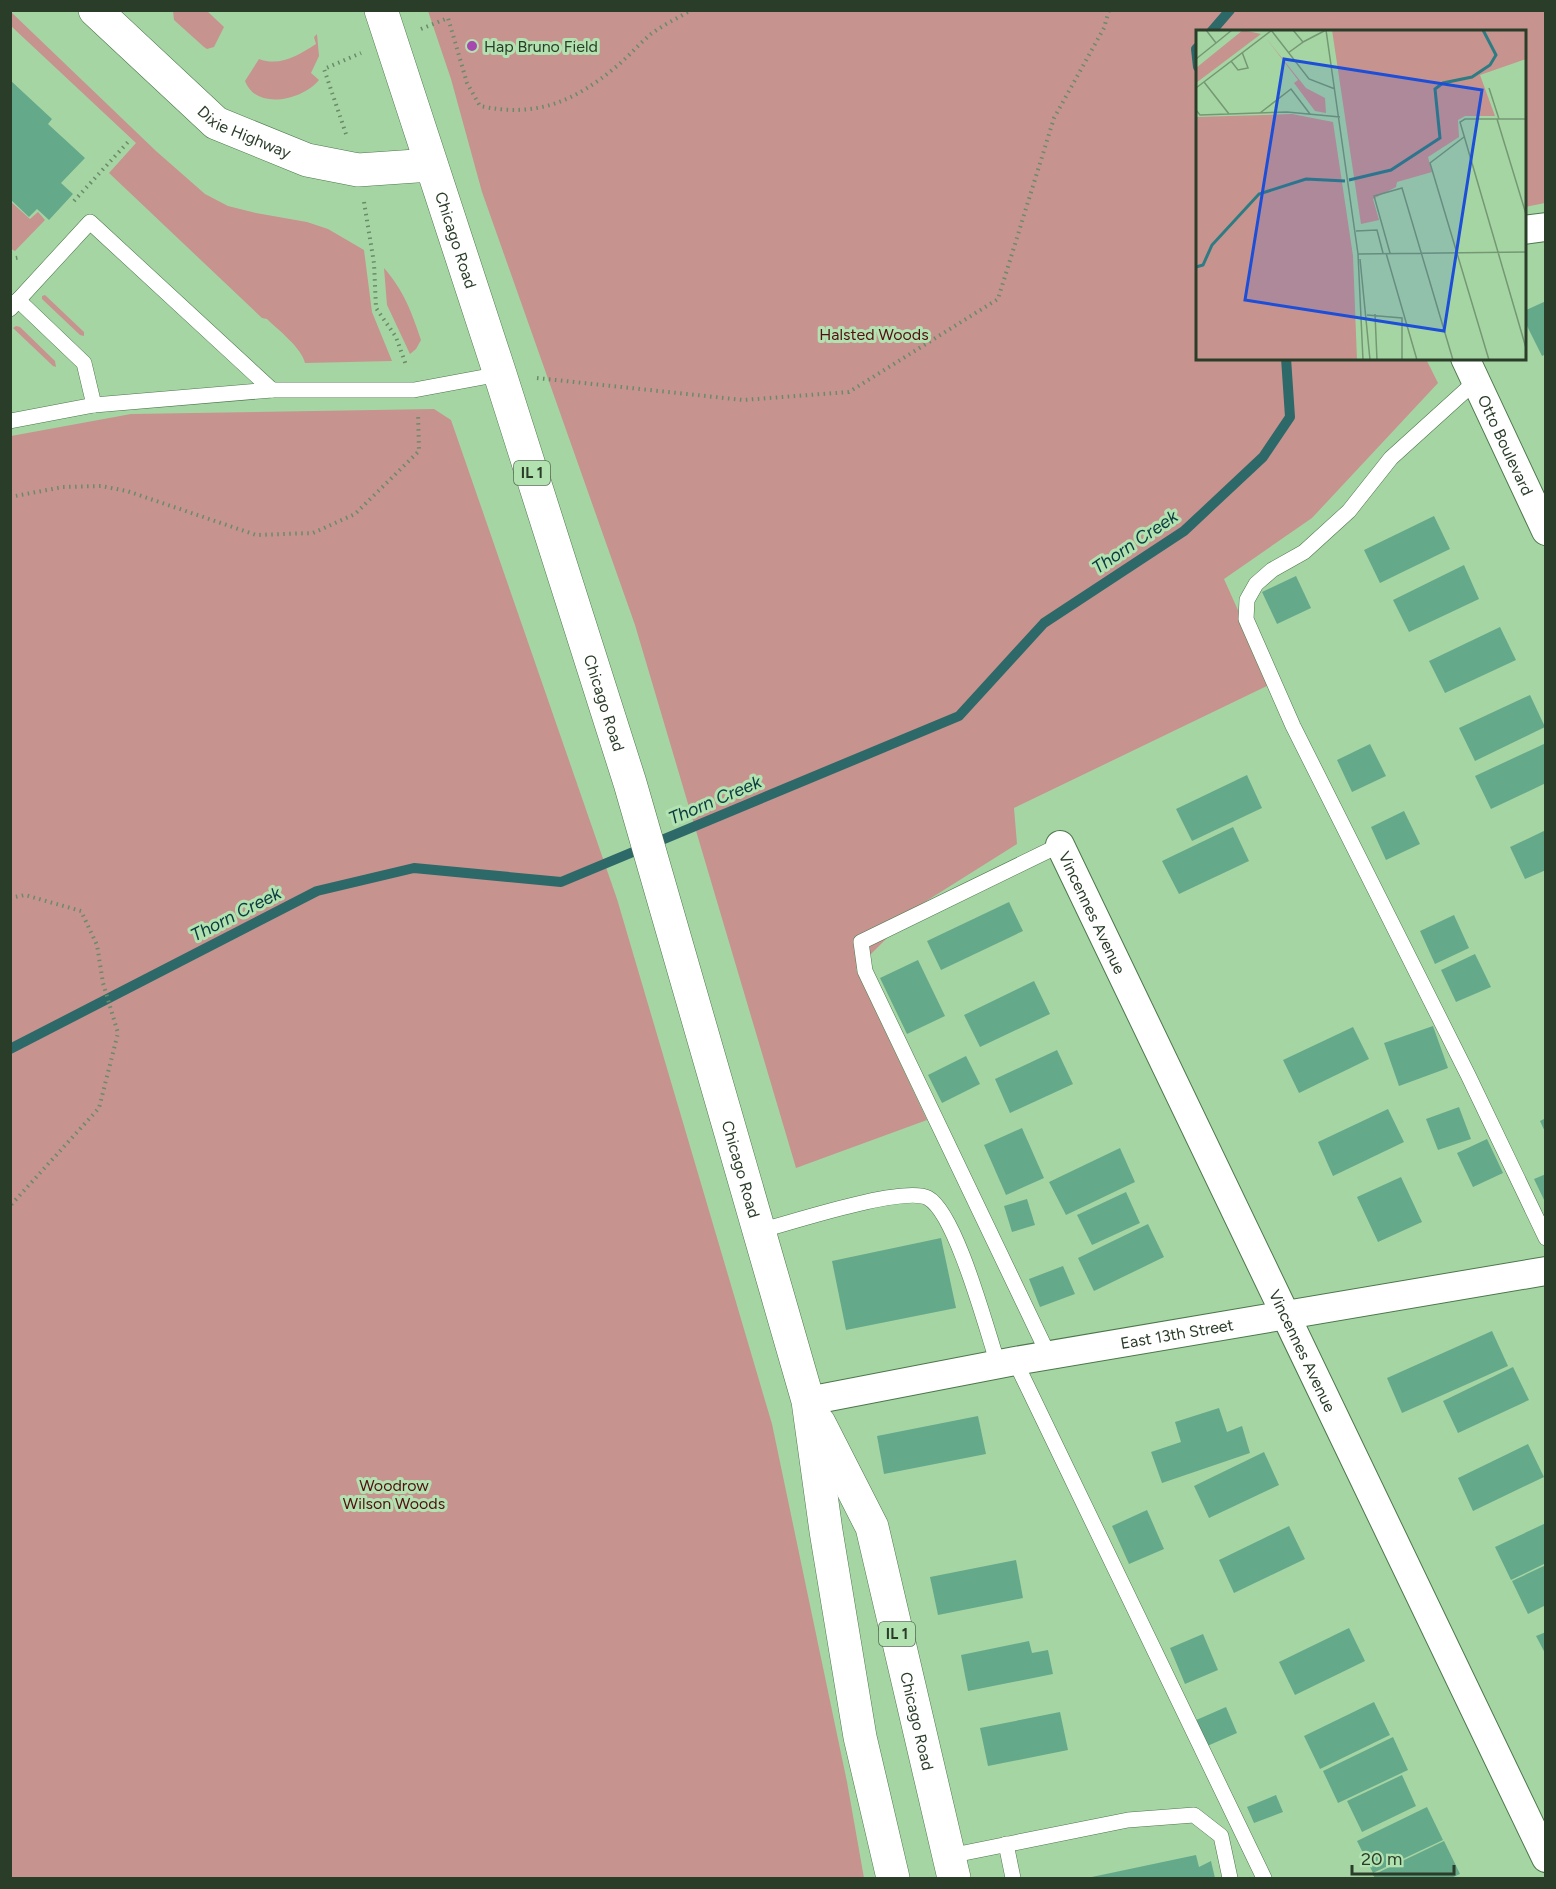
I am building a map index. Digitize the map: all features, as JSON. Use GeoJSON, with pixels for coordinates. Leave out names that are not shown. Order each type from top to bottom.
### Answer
{"type":"FeatureCollection","features":[{"type":"Feature","properties":{"kind":"main road","name":"Dixie Highway"},"geometry":{"type":"LineString","coordinates":[[95,10],[216,123],[307,160],[358,170],[431,165]]}},
{"type":"Feature","properties":{"kind":"main road","name":"Chicago Road"},"geometry":{"type":"LineString","coordinates":[[381,10],[630,783],[808,1401],[826,1531],[860,1737],[893,1878]]}},
{"type":"Feature","properties":{"kind":"main road","name":"Chicago Road"},"geometry":{"type":"LineString","coordinates":[[808,1401],[873,1527],[952,1867]]}},
{"type":"Feature","properties":{"kind":"street"},"geometry":{"type":"LineString","coordinates":[[1526,230],[1545,226]]}},
{"type":"Feature","properties":{"kind":"street","name":"Otto Boulevard"},"geometry":{"type":"LineString","coordinates":[[1470,370],[1545,531]]}},
{"type":"Feature","properties":{"kind":"street","name":"Vincennes Avenue"},"geometry":{"type":"LineString","coordinates":[[1060,845],[1545,1858]]}},
{"type":"Feature","properties":{"kind":"street","name":"East 13th Street"},"geometry":{"type":"LineString","coordinates":[[808,1401],[1007,1363],[1545,1271]]}},
{"type":"Feature","properties":{"kind":"lane"},"geometry":{"type":"LineString","coordinates":[[94,405],[84,363],[14,305],[90,222],[272,390]]}},
{"type":"Feature","properties":{"kind":"lane"},"geometry":{"type":"LineString","coordinates":[[1470,370],[1391,458],[1349,511],[1304,552],[1272,570],[1257,584],[1247,600],[1246,619],[1293,726],[1468,1075],[1545,1238]]}},
{"type":"Feature","properties":{"kind":"lane"},"geometry":{"type":"LineString","coordinates":[[10,421],[94,405],[272,390],[414,390],[500,374]]}},
{"type":"Feature","properties":{"kind":"lane"},"geometry":{"type":"LineString","coordinates":[[1049,1356],[865,971],[861,942],[1060,845]]}},
{"type":"Feature","properties":{"kind":"lane"},"geometry":{"type":"LineString","coordinates":[[759,1231],[899,1196],[926,1196],[938,1204],[957,1240],[1007,1363],[1264,1878]]}},
{"type":"Feature","properties":{"kind":"lane"},"geometry":{"type":"LineString","coordinates":[[952,1867],[1006,1844],[1128,1820],[1194,1815],[1221,1836],[1230,1878]]}},
{"type":"Feature","properties":{"kind":"lane"},"geometry":{"type":"LineString","coordinates":[[1006,1844],[1014,1878]]}},
{"type":"Feature","properties":{"kind":"path"},"geometry":{"type":"LineString","coordinates":[[448,18],[466,83],[480,106],[505,111],[528,110],[568,100],[616,67],[651,34],[691,10]]}},
{"type":"Feature","properties":{"kind":"path"},"geometry":{"type":"LineString","coordinates":[[500,374],[743,400],[849,392],[998,299],[1054,118],[1104,28],[1109,10]]}},
{"type":"Feature","properties":{"kind":"path"},"geometry":{"type":"LineString","coordinates":[[10,497],[63,487],[101,486],[127,491],[256,535],[314,533],[355,514],[419,451],[418,410],[414,390],[396,337],[376,308],[374,263]]}},
{"type":"Feature","properties":{"kind":"path"},"geometry":{"type":"LineString","coordinates":[[10,898],[25,895],[81,911],[97,945],[103,983],[118,1033],[99,1108],[10,1206]]}},
{"type":"Feature","properties":{"kind":"green space"},"geometry":{"type":"Polygon","coordinates":[[[10,11],[156,151],[205,194],[228,206],[307,222],[328,229],[364,250],[372,312],[392,361],[305,363],[289,339],[267,319],[262,318],[109,173],[136,143],[11,26],[10,11]]]}},
{"type":"Feature","properties":{"kind":"green space"},"geometry":{"type":"Polygon","coordinates":[[[173,11],[207,11],[224,27],[214,47],[207,49],[204,47],[174,20],[173,11]]]}},
{"type":"Feature","properties":{"kind":"green space","name":"Halsted Woods"},"geometry":{"type":"Polygon","coordinates":[[[428,11],[1545,11],[1545,203],[1526,207],[1526,30],[1196,30],[1196,360],[1426,360],[1438,383],[1312,518],[1224,579],[1271,684],[1014,808],[1017,844],[920,905],[856,969],[927,1120],[796,1168],[635,625],[482,192],[451,79],[428,11]]]}},
{"type":"Feature","properties":{"kind":"green space"},"geometry":{"type":"Polygon","coordinates":[[[317,34],[319,56],[311,73],[319,80],[312,87],[302,93],[280,99],[259,96],[251,90],[245,81],[259,59],[274,62],[296,56],[316,44],[314,37],[317,34]]]}},
{"type":"Feature","properties":{"kind":"green space"},"geometry":{"type":"Polygon","coordinates":[[[10,201],[30,219],[38,212],[45,220],[15,251],[11,249],[10,201]]]}},
{"type":"Feature","properties":{"kind":"green space"},"geometry":{"type":"Polygon","coordinates":[[[384,268],[406,302],[421,340],[410,354],[387,305],[384,268]]]}},
{"type":"Feature","properties":{"kind":"green space"},"geometry":{"type":"Polygon","coordinates":[[[45,295],[84,332],[84,336],[80,335],[42,299],[45,295]]]}},
{"type":"Feature","properties":{"kind":"green space"},"geometry":{"type":"Polygon","coordinates":[[[20,327],[55,361],[56,367],[13,328],[20,327]]]}},
{"type":"Feature","properties":{"kind":"green space","name":"Woodrow Wilson Woods"},"geometry":{"type":"Polygon","coordinates":[[[434,409],[451,420],[617,899],[772,1424],[847,1782],[864,1878],[11,1878],[11,436],[131,414],[434,409]]]}},
{"type":"Feature","properties":{"kind":"building"},"geometry":{"type":"Polygon","coordinates":[[[10,80],[52,119],[48,124],[85,158],[61,183],[73,194],[49,220],[37,209],[29,217],[10,199],[10,80]]]}},
{"type":"Feature","properties":{"kind":"building"},"geometry":{"type":"Polygon","coordinates":[[[1546,301],[1546,354],[1542,356],[1526,324],[1526,310],[1546,301]]]}},
{"type":"Feature","properties":{"kind":"building"},"geometry":{"type":"Polygon","coordinates":[[[1434,516],[1450,549],[1380,583],[1364,550],[1434,516]]]}},
{"type":"Feature","properties":{"kind":"building"},"geometry":{"type":"Polygon","coordinates":[[[1464,565],[1479,599],[1409,632],[1393,600],[1464,565]]]}},
{"type":"Feature","properties":{"kind":"building"},"geometry":{"type":"Polygon","coordinates":[[[1296,576],[1311,608],[1277,624],[1262,592],[1296,576]]]}},
{"type":"Feature","properties":{"kind":"building"},"geometry":{"type":"Polygon","coordinates":[[[1500,627],[1516,660],[1445,693],[1429,661],[1500,627]]]}},
{"type":"Feature","properties":{"kind":"building"},"geometry":{"type":"Polygon","coordinates":[[[1530,695],[1545,727],[1475,761],[1459,728],[1530,695]]]}},
{"type":"Feature","properties":{"kind":"building"},"geometry":{"type":"Polygon","coordinates":[[[1546,743],[1546,783],[1491,809],[1475,776],[1546,743]]]}},
{"type":"Feature","properties":{"kind":"building"},"geometry":{"type":"Polygon","coordinates":[[[1370,744],[1386,776],[1352,792],[1337,760],[1370,744]]]}},
{"type":"Feature","properties":{"kind":"building"},"geometry":{"type":"Polygon","coordinates":[[[1247,775],[1262,808],[1192,841],[1176,809],[1247,775]]]}},
{"type":"Feature","properties":{"kind":"building"},"geometry":{"type":"Polygon","coordinates":[[[1404,811],[1420,844],[1386,860],[1371,827],[1404,811]]]}},
{"type":"Feature","properties":{"kind":"building"},"geometry":{"type":"Polygon","coordinates":[[[1233,827],[1249,861],[1179,894],[1162,861],[1233,827]]]}},
{"type":"Feature","properties":{"kind":"building"},"geometry":{"type":"Polygon","coordinates":[[[1546,830],[1546,870],[1525,879],[1510,847],[1546,830]]]}},
{"type":"Feature","properties":{"kind":"building"},"geometry":{"type":"Polygon","coordinates":[[[1009,902],[1023,931],[941,970],[927,941],[1009,902]]]}},
{"type":"Feature","properties":{"kind":"building"},"geometry":{"type":"Polygon","coordinates":[[[1454,915],[1469,948],[1435,964],[1420,931],[1454,915]]]}},
{"type":"Feature","properties":{"kind":"building"},"geometry":{"type":"Polygon","coordinates":[[[1475,954],[1491,987],[1456,1002],[1441,970],[1475,954]]]}},
{"type":"Feature","properties":{"kind":"building"},"geometry":{"type":"Polygon","coordinates":[[[918,960],[945,1016],[907,1034],[880,978],[918,960]]]}},
{"type":"Feature","properties":{"kind":"building"},"geometry":{"type":"Polygon","coordinates":[[[1034,981],[1050,1014],[980,1047],[964,1015],[1034,981]]]}},
{"type":"Feature","properties":{"kind":"building"},"geometry":{"type":"Polygon","coordinates":[[[1433,1026],[1448,1068],[1399,1086],[1384,1043],[1433,1026]]]}},
{"type":"Feature","properties":{"kind":"building"},"geometry":{"type":"Polygon","coordinates":[[[1353,1027],[1369,1059],[1299,1093],[1283,1060],[1353,1027]]]}},
{"type":"Feature","properties":{"kind":"building"},"geometry":{"type":"Polygon","coordinates":[[[1057,1050],[1073,1084],[1010,1113],[995,1079],[1057,1050]]]}},
{"type":"Feature","properties":{"kind":"building"},"geometry":{"type":"Polygon","coordinates":[[[966,1056],[980,1084],[942,1103],[928,1075],[966,1056]]]}},
{"type":"Feature","properties":{"kind":"building"},"geometry":{"type":"Polygon","coordinates":[[[1459,1107],[1471,1139],[1438,1150],[1426,1119],[1459,1107]]]}},
{"type":"Feature","properties":{"kind":"building"},"geometry":{"type":"Polygon","coordinates":[[[1388,1109],[1404,1142],[1333,1176],[1318,1142],[1388,1109]]]}},
{"type":"Feature","properties":{"kind":"building"},"geometry":{"type":"Polygon","coordinates":[[[1546,1118],[1546,1134],[1540,1121],[1546,1118]]]}},
{"type":"Feature","properties":{"kind":"building"},"geometry":{"type":"Polygon","coordinates":[[[1022,1128],[1044,1178],[1006,1195],[984,1145],[1022,1128]]]}},
{"type":"Feature","properties":{"kind":"building"},"geometry":{"type":"Polygon","coordinates":[[[1487,1139],[1503,1173],[1473,1187],[1457,1153],[1487,1139]]]}},
{"type":"Feature","properties":{"kind":"building"},"geometry":{"type":"Polygon","coordinates":[[[1120,1148],[1135,1182],[1066,1215],[1049,1182],[1120,1148]]]}},
{"type":"Feature","properties":{"kind":"building"},"geometry":{"type":"Polygon","coordinates":[[[1546,1174],[1546,1204],[1534,1179],[1546,1174]]]}},
{"type":"Feature","properties":{"kind":"building"},"geometry":{"type":"Polygon","coordinates":[[[1401,1177],[1422,1222],[1378,1242],[1357,1197],[1401,1177]]]}},
{"type":"Feature","properties":{"kind":"building"},"geometry":{"type":"Polygon","coordinates":[[[1126,1192],[1140,1223],[1092,1245],[1077,1215],[1126,1192]]]}},
{"type":"Feature","properties":{"kind":"building"},"geometry":{"type":"Polygon","coordinates":[[[1027,1199],[1035,1225],[1012,1232],[1004,1206],[1027,1199]]]}},
{"type":"Feature","properties":{"kind":"building"},"geometry":{"type":"Polygon","coordinates":[[[1148,1224],[1164,1257],[1094,1291],[1078,1258],[1148,1224]]]}},
{"type":"Feature","properties":{"kind":"building"},"geometry":{"type":"Polygon","coordinates":[[[941,1238],[956,1308],[846,1330],[832,1261],[941,1238]]]}},
{"type":"Feature","properties":{"kind":"building"},"geometry":{"type":"Polygon","coordinates":[[[1063,1266],[1075,1294],[1040,1307],[1029,1279],[1063,1266]]]}},
{"type":"Feature","properties":{"kind":"building"},"geometry":{"type":"Polygon","coordinates":[[[1492,1331],[1508,1366],[1402,1413],[1387,1378],[1492,1331]]]}},
{"type":"Feature","properties":{"kind":"building"},"geometry":{"type":"Polygon","coordinates":[[[1513,1367],[1529,1400],[1458,1433],[1443,1401],[1513,1367]]]}},
{"type":"Feature","properties":{"kind":"building"},"geometry":{"type":"Polygon","coordinates":[[[1219,1408],[1227,1432],[1242,1426],[1250,1453],[1162,1483],[1151,1452],[1181,1442],[1175,1422],[1219,1408]]]}},
{"type":"Feature","properties":{"kind":"building"},"geometry":{"type":"Polygon","coordinates":[[[978,1416],[986,1454],[884,1474],[877,1436],[978,1416]]]}},
{"type":"Feature","properties":{"kind":"building"},"geometry":{"type":"Polygon","coordinates":[[[1528,1444],[1544,1477],[1473,1511],[1458,1478],[1528,1444]]]}},
{"type":"Feature","properties":{"kind":"building"},"geometry":{"type":"Polygon","coordinates":[[[1264,1452],[1279,1485],[1209,1518],[1194,1486],[1264,1452]]]}},
{"type":"Feature","properties":{"kind":"building"},"geometry":{"type":"Polygon","coordinates":[[[1147,1510],[1164,1549],[1129,1564],[1112,1526],[1147,1510]]]}},
{"type":"Feature","properties":{"kind":"building"},"geometry":{"type":"Polygon","coordinates":[[[1546,1523],[1546,1563],[1511,1580],[1495,1547],[1546,1523]]]}},
{"type":"Feature","properties":{"kind":"building"},"geometry":{"type":"Polygon","coordinates":[[[1289,1526],[1305,1559],[1234,1593],[1219,1560],[1289,1526]]]}},
{"type":"Feature","properties":{"kind":"building"},"geometry":{"type":"Polygon","coordinates":[[[1016,1560],[1023,1598],[938,1615],[930,1577],[1016,1560]]]}},
{"type":"Feature","properties":{"kind":"building"},"geometry":{"type":"Polygon","coordinates":[[[1546,1565],[1546,1605],[1528,1614],[1512,1581],[1546,1565]]]}},
{"type":"Feature","properties":{"kind":"building"},"geometry":{"type":"Polygon","coordinates":[[[1349,1628],[1365,1661],[1295,1695],[1279,1662],[1349,1628]]]}},
{"type":"Feature","properties":{"kind":"building"},"geometry":{"type":"Polygon","coordinates":[[[1546,1632],[1546,1655],[1536,1636],[1546,1632]]]}},
{"type":"Feature","properties":{"kind":"building"},"geometry":{"type":"Polygon","coordinates":[[[1203,1634],[1218,1670],[1185,1684],[1170,1648],[1203,1634]]]}},
{"type":"Feature","properties":{"kind":"building"},"geometry":{"type":"Polygon","coordinates":[[[1029,1641],[1032,1653],[1048,1650],[1053,1674],[968,1691],[961,1655],[1029,1641]]]}},
{"type":"Feature","properties":{"kind":"building"},"geometry":{"type":"Polygon","coordinates":[[[1374,1702],[1390,1735],[1320,1769],[1304,1736],[1374,1702]]]}},
{"type":"Feature","properties":{"kind":"building"},"geometry":{"type":"Polygon","coordinates":[[[1226,1707],[1237,1733],[1205,1747],[1194,1721],[1226,1707]]]}},
{"type":"Feature","properties":{"kind":"building"},"geometry":{"type":"Polygon","coordinates":[[[1060,1712],[1068,1750],[988,1766],[980,1728],[1060,1712]]]}},
{"type":"Feature","properties":{"kind":"building"},"geometry":{"type":"Polygon","coordinates":[[[1393,1737],[1408,1770],[1338,1803],[1323,1771],[1393,1737]]]}},
{"type":"Feature","properties":{"kind":"building"},"geometry":{"type":"Polygon","coordinates":[[[1402,1775],[1416,1806],[1362,1832],[1347,1801],[1402,1775]]]}},
{"type":"Feature","properties":{"kind":"building"},"geometry":{"type":"Polygon","coordinates":[[[1276,1795],[1283,1812],[1254,1823],[1247,1807],[1276,1795]]]}},
{"type":"Feature","properties":{"kind":"building"},"geometry":{"type":"Polygon","coordinates":[[[1427,1807],[1443,1840],[1373,1873],[1357,1841],[1427,1807]]]}},
{"type":"Feature","properties":{"kind":"building"},"geometry":{"type":"Polygon","coordinates":[[[1444,1841],[1460,1874],[1451,1878],[1375,1878],[1373,1875],[1444,1841]]]}},
{"type":"Feature","properties":{"kind":"building"},"geometry":{"type":"Polygon","coordinates":[[[1196,1855],[1199,1867],[1211,1861],[1215,1878],[1087,1878],[1196,1855]]]}},
{"type":"Feature","properties":{"kind":"waterway","name":"Thorn Creek"},"geometry":{"type":"LineString","coordinates":[[1213,30],[1230,10]]}},
{"type":"Feature","properties":{"kind":"waterway","name":"Thorn Creek"},"geometry":{"type":"LineString","coordinates":[[10,1049],[317,891],[414,868],[561,882],[959,716],[1044,623],[1184,531],[1263,457],[1290,417],[1286,360]]}},
{"type":"Feature","properties":{"kind":"place","name":"Hap Bruno Field"},"geometry":{"type":"Point","coordinates":[472,46]}}]}
